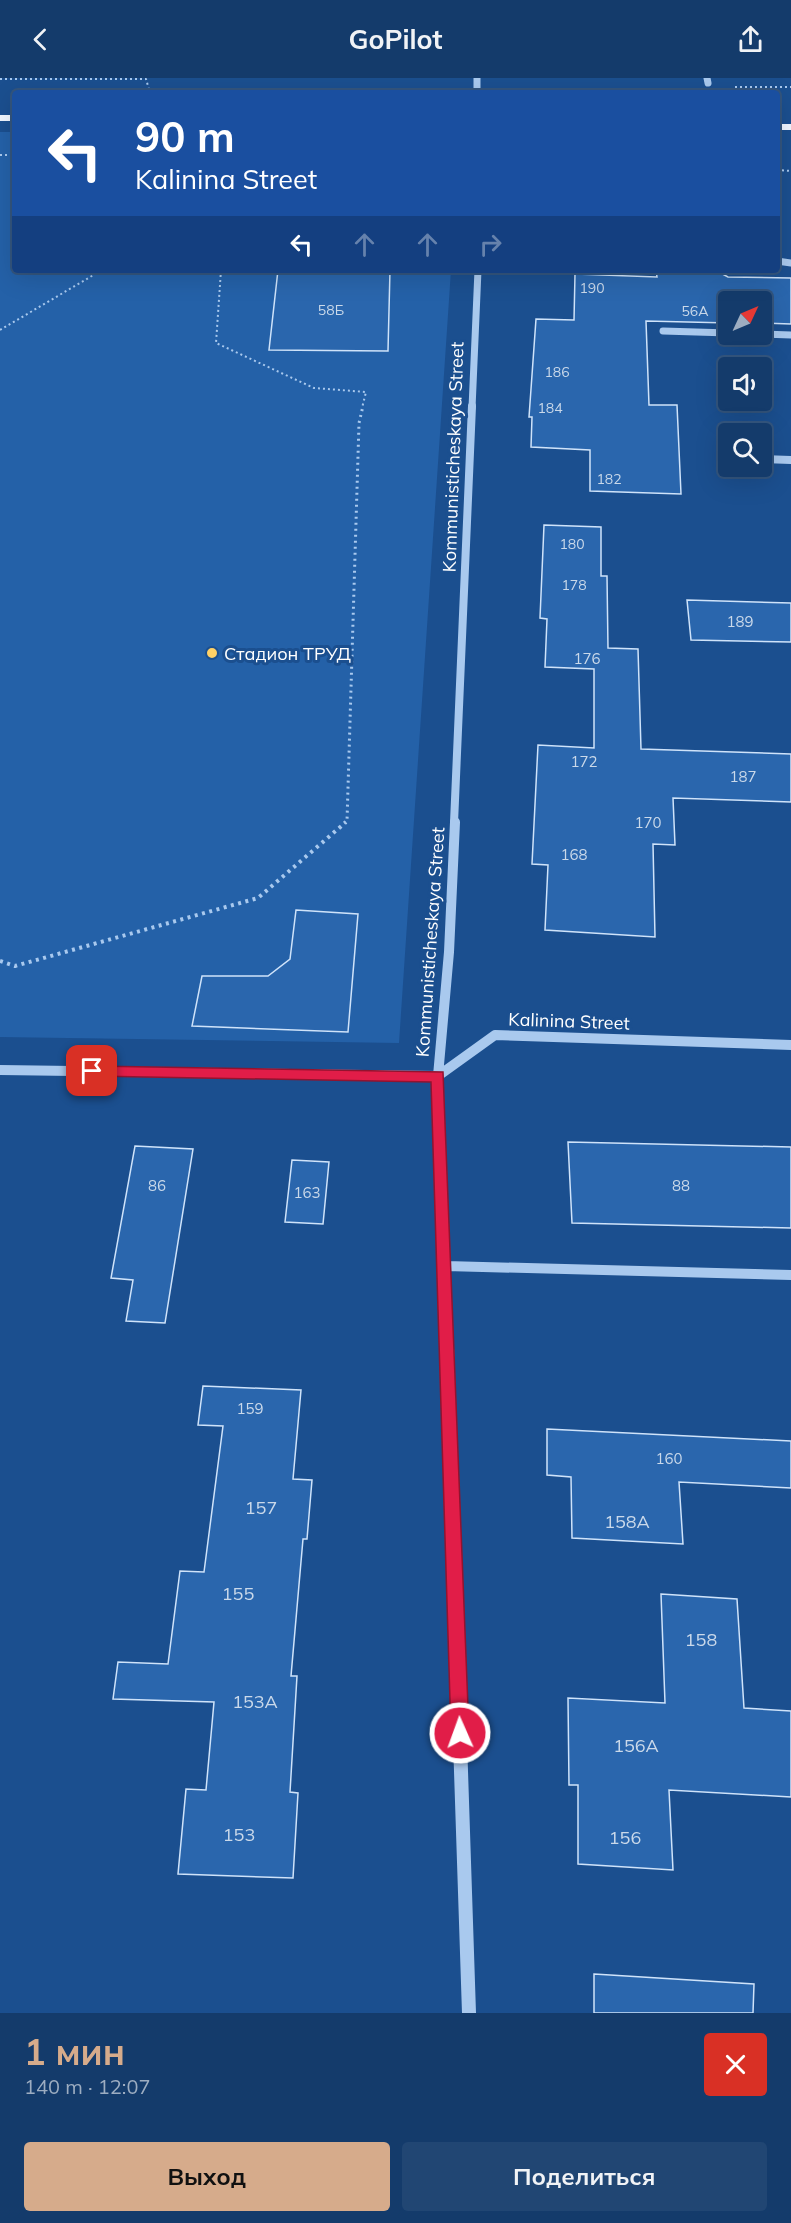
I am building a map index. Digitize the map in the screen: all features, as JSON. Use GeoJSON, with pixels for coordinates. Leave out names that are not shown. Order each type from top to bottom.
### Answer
{"type":"FeatureCollection","features":[{"type":"Feature","properties":{"kind":"street","name":"Kommunisticheskaya Street"},"geometry":{"type":"LineString","coordinates":[[469,2013],[438,1076],[449,952],[478,273]]}},
{"type":"Feature","properties":{"kind":"street"},"geometry":{"type":"LineString","coordinates":[[663,331],[718,333]]}},
{"type":"Feature","properties":{"kind":"street"},"geometry":{"type":"LineString","coordinates":[[772,335],[791,336]]}},
{"type":"Feature","properties":{"kind":"street"},"geometry":{"type":"LineString","coordinates":[[772,459],[791,460]]}},
{"type":"Feature","properties":{"kind":"street","name":"Kalinina Street"},"geometry":{"type":"LineString","coordinates":[[438,1076],[495,1035],[791,1045]]}},
{"type":"Feature","properties":{"kind":"street"},"geometry":{"type":"LineString","coordinates":[[0,1070],[438,1076]]}},
{"type":"Feature","properties":{"kind":"street"},"geometry":{"type":"LineString","coordinates":[[446,1266],[791,1275]]}},
{"type":"Feature","properties":{"kind":"path"},"geometry":{"type":"LineString","coordinates":[[0,79],[146,79],[149,90]]}},
{"type":"Feature","properties":{"kind":"path"},"geometry":{"type":"LineString","coordinates":[[733,87],[791,87]]}},
{"type":"Feature","properties":{"kind":"path"},"geometry":{"type":"LineString","coordinates":[[676,90],[690,89]]}},
{"type":"Feature","properties":{"kind":"path"},"geometry":{"type":"LineString","coordinates":[[0,330],[97,273]]}},
{"type":"Feature","properties":{"kind":"path"},"geometry":{"type":"LineString","coordinates":[[0,961],[15,966],[258,898],[347,821],[359,423],[366,392],[314,388],[216,343],[221,273]]}},
{"type":"Feature","properties":{"kind":"shaded area","name":"Стадион ТРУД"},"geometry":{"type":"Polygon","coordinates":[[[0,132],[12,132],[12,273],[451,273],[399,1043],[0,1037],[0,132]]]}},
{"type":"Feature","properties":{"kind":"building"},"geometry":{"type":"Polygon","coordinates":[[[278,273],[390,273],[388,351],[269,350],[278,273]]]}},
{"type":"Feature","properties":{"kind":"building"},"geometry":{"type":"Polygon","coordinates":[[[656,273],[721,273],[728,277],[791,278],[791,324],[772,323],[772,291],[718,291],[718,323],[646,321],[649,405],[677,405],[681,494],[590,491],[590,450],[531,447],[532,417],[529,417],[536,319],[574,320],[575,274],[657,277],[656,273]]]}},
{"type":"Feature","properties":{"kind":"building"},"geometry":{"type":"Polygon","coordinates":[[[544,525],[601,527],[601,576],[607,576],[608,648],[638,649],[641,749],[791,754],[791,802],[673,798],[675,845],[653,844],[655,937],[545,930],[548,865],[532,864],[538,745],[594,748],[594,669],[545,667],[547,619],[540,618],[544,525]]]}},
{"type":"Feature","properties":{"kind":"building"},"geometry":{"type":"Polygon","coordinates":[[[687,600],[791,603],[791,642],[691,640],[687,600]]]}},
{"type":"Feature","properties":{"kind":"building"},"geometry":{"type":"Polygon","coordinates":[[[296,910],[358,914],[348,1032],[192,1026],[202,976],[268,976],[290,959],[296,910]]]}},
{"type":"Feature","properties":{"kind":"building"},"geometry":{"type":"Polygon","coordinates":[[[568,1142],[791,1147],[791,1228],[572,1223],[568,1142]]]}},
{"type":"Feature","properties":{"kind":"building"},"geometry":{"type":"Polygon","coordinates":[[[135,1146],[193,1149],[165,1323],[126,1321],[133,1280],[111,1278],[135,1146]]]}},
{"type":"Feature","properties":{"kind":"building"},"geometry":{"type":"Polygon","coordinates":[[[292,1160],[329,1162],[323,1224],[285,1222],[292,1160]]]}},
{"type":"Feature","properties":{"kind":"building"},"geometry":{"type":"Polygon","coordinates":[[[203,1386],[301,1390],[293,1479],[312,1480],[307,1539],[303,1539],[291,1676],[297,1676],[290,1792],[298,1793],[293,1878],[178,1874],[186,1789],[206,1790],[214,1702],[113,1699],[118,1662],[168,1664],[180,1571],[204,1572],[223,1426],[198,1425],[203,1386]]]}},
{"type":"Feature","properties":{"kind":"building"},"geometry":{"type":"Polygon","coordinates":[[[547,1429],[791,1441],[791,1488],[679,1482],[683,1544],[572,1538],[571,1477],[547,1475],[547,1429]]]}},
{"type":"Feature","properties":{"kind":"building"},"geometry":{"type":"Polygon","coordinates":[[[661,1594],[737,1599],[744,1708],[791,1711],[791,1797],[669,1790],[673,1870],[578,1864],[578,1785],[569,1785],[568,1698],[665,1703],[661,1594]]]}},
{"type":"Feature","properties":{"kind":"building"},"geometry":{"type":"Polygon","coordinates":[[[594,1974],[754,1984],[753,2013],[594,2013],[594,1974]]]}},
{"type":"Feature","properties":{"kind":"place","name":"Стадион ТРУД"},"geometry":{"type":"Point","coordinates":[212,653]}},
{"type":"Feature","properties":{"kind":"route"},"geometry":{"type":"LineString","coordinates":[[92,1071],[438,1076],[460,1733]]}}]}
